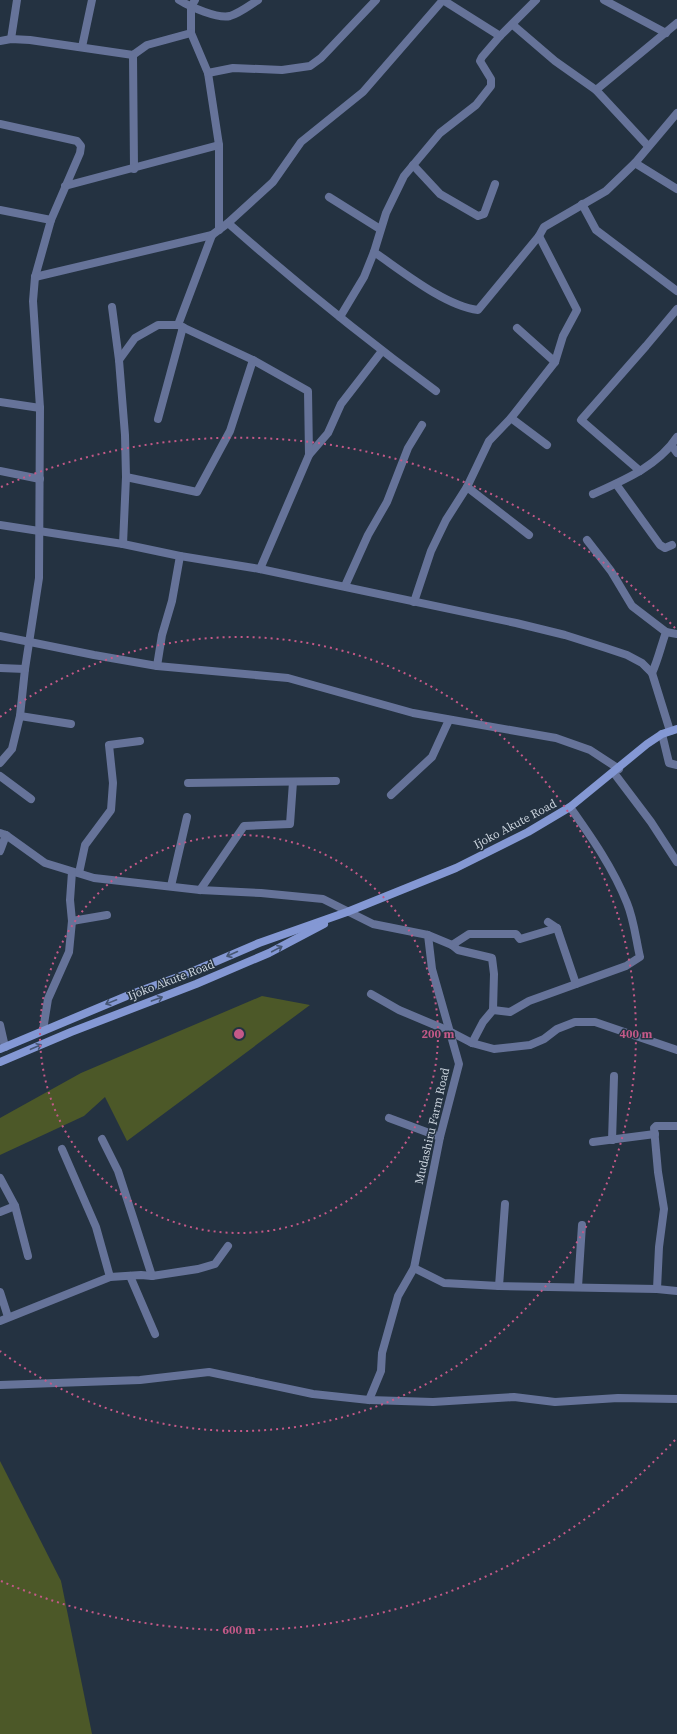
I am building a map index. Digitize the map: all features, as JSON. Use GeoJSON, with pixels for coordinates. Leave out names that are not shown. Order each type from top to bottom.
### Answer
{"type":"FeatureCollection","features":[{"type":"Feature","properties":{"kind":"main road","name":"Ijoko Akute Road"},"geometry":{"type":"LineString","coordinates":[[2,1048],[42,1030],[189,973],[259,943],[347,912],[456,868],[528,832],[570,807],[670,732]]}},
{"type":"Feature","properties":{"kind":"main road","name":"Ijoko Akute Road"},"geometry":{"type":"LineString","coordinates":[[0,1062],[71,1032],[196,984],[269,953],[347,912]]}},
{"type":"Feature","properties":{"kind":"street"},"geometry":{"type":"LineString","coordinates":[[11,39],[17,0]]}},
{"type":"Feature","properties":{"kind":"street"},"geometry":{"type":"LineString","coordinates":[[82,47],[92,0]]}},
{"type":"Feature","properties":{"kind":"street"},"geometry":{"type":"LineString","coordinates":[[179,0],[224,16],[229,16],[258,0]]}},
{"type":"Feature","properties":{"kind":"street"},"geometry":{"type":"LineString","coordinates":[[208,73],[233,68],[282,70],[310,66],[321,58],[376,0]]}},
{"type":"Feature","properties":{"kind":"street"},"geometry":{"type":"LineString","coordinates":[[35,277],[212,235],[228,223],[272,182],[301,142],[367,88],[443,0],[500,36]]}},
{"type":"Feature","properties":{"kind":"street"},"geometry":{"type":"LineString","coordinates":[[340,317],[361,282],[374,252],[380,229],[398,187],[413,165],[440,133],[476,105],[490,86],[490,79],[480,61],[482,56],[536,0]]}},
{"type":"Feature","properties":{"kind":"street"},"geometry":{"type":"LineString","coordinates":[[604,0],[666,33]]}},
{"type":"Feature","properties":{"kind":"street"},"geometry":{"type":"LineString","coordinates":[[193,4],[191,34],[208,73],[219,145],[219,230]]}},
{"type":"Feature","properties":{"kind":"street"},"geometry":{"type":"LineString","coordinates":[[596,90],[677,23]]}},
{"type":"Feature","properties":{"kind":"street"},"geometry":{"type":"LineString","coordinates":[[513,25],[555,61],[596,90],[648,146]]}},
{"type":"Feature","properties":{"kind":"street"},"geometry":{"type":"LineString","coordinates":[[0,41],[11,39],[82,47],[133,55],[147,45],[191,34]]}},
{"type":"Feature","properties":{"kind":"street"},"geometry":{"type":"LineString","coordinates":[[133,55],[134,169]]}},
{"type":"Feature","properties":{"kind":"street"},"geometry":{"type":"LineString","coordinates":[[374,252],[445,299],[463,307],[478,310],[539,236],[544,227],[606,191],[635,163],[677,113]]}},
{"type":"Feature","properties":{"kind":"street"},"geometry":{"type":"LineString","coordinates":[[0,124],[77,141],[81,146],[80,153],[51,220],[35,277],[33,301],[40,408],[40,578],[25,669],[20,716],[12,748],[0,763]]}},
{"type":"Feature","properties":{"kind":"street"},"geometry":{"type":"LineString","coordinates":[[65,186],[134,169],[219,145]]}},
{"type":"Feature","properties":{"kind":"street"},"geometry":{"type":"LineString","coordinates":[[635,163],[677,189]]}},
{"type":"Feature","properties":{"kind":"street"},"geometry":{"type":"LineString","coordinates":[[413,165],[440,194],[478,216],[484,214],[495,184]]}},
{"type":"Feature","properties":{"kind":"street"},"geometry":{"type":"LineString","coordinates":[[329,197],[380,229]]}},
{"type":"Feature","properties":{"kind":"street"},"geometry":{"type":"LineString","coordinates":[[582,204],[596,230],[677,290]]}},
{"type":"Feature","properties":{"kind":"street"},"geometry":{"type":"LineString","coordinates":[[0,210],[51,220]]}},
{"type":"Feature","properties":{"kind":"street"},"geometry":{"type":"LineString","coordinates":[[228,223],[276,265],[340,317],[436,391]]}},
{"type":"Feature","properties":{"kind":"street"},"geometry":{"type":"LineString","coordinates":[[158,419],[180,326],[212,235]]}},
{"type":"Feature","properties":{"kind":"street"},"geometry":{"type":"LineString","coordinates":[[414,602],[431,551],[446,520],[467,488],[489,441],[511,418],[555,362],[563,336],[577,310],[539,236]]}},
{"type":"Feature","properties":{"kind":"street"},"geometry":{"type":"LineString","coordinates":[[112,307],[119,360],[125,435],[126,477],[123,544]]}},
{"type":"Feature","properties":{"kind":"street"},"geometry":{"type":"LineString","coordinates":[[640,471],[581,420],[677,308]]}},
{"type":"Feature","properties":{"kind":"street"},"geometry":{"type":"LineString","coordinates":[[119,360],[135,338],[158,325],[180,326],[253,360],[308,390],[309,455]]}},
{"type":"Feature","properties":{"kind":"street"},"geometry":{"type":"LineString","coordinates":[[517,328],[555,362]]}},
{"type":"Feature","properties":{"kind":"street"},"geometry":{"type":"LineString","coordinates":[[260,569],[309,455],[328,433],[341,404],[382,350]]}},
{"type":"Feature","properties":{"kind":"street"},"geometry":{"type":"LineString","coordinates":[[126,477],[197,492],[230,431],[253,360]]}},
{"type":"Feature","properties":{"kind":"street"},"geometry":{"type":"LineString","coordinates":[[0,402],[40,408]]}},
{"type":"Feature","properties":{"kind":"street"},"geometry":{"type":"LineString","coordinates":[[511,418],[547,445]]}},
{"type":"Feature","properties":{"kind":"street"},"geometry":{"type":"LineString","coordinates":[[345,586],[368,535],[387,502],[408,448],[422,425]]}},
{"type":"Feature","properties":{"kind":"street"},"geometry":{"type":"LineString","coordinates":[[594,494],[640,471],[672,446],[677,437]]}},
{"type":"Feature","properties":{"kind":"street"},"geometry":{"type":"LineString","coordinates":[[672,446],[677,453]]}},
{"type":"Feature","properties":{"kind":"street"},"geometry":{"type":"LineString","coordinates":[[0,471],[40,479]]}},
{"type":"Feature","properties":{"kind":"street"},"geometry":{"type":"LineString","coordinates":[[616,484],[660,545],[665,548],[672,545]]}},
{"type":"Feature","properties":{"kind":"street"},"geometry":{"type":"LineString","coordinates":[[467,488],[517,524],[529,535]]}},
{"type":"Feature","properties":{"kind":"street"},"geometry":{"type":"LineString","coordinates":[[0,525],[123,544],[345,586],[566,636],[627,655],[642,663],[652,673],[670,732],[669,763],[677,765]]}},
{"type":"Feature","properties":{"kind":"street"},"geometry":{"type":"LineString","coordinates":[[587,540],[611,571],[632,606],[666,632],[677,634]]}},
{"type":"Feature","properties":{"kind":"street"},"geometry":{"type":"LineString","coordinates":[[157,666],[162,635],[172,601],[180,556]]}},
{"type":"Feature","properties":{"kind":"street"},"geometry":{"type":"LineString","coordinates":[[652,673],[657,664],[657,657],[666,632]]}},
{"type":"Feature","properties":{"kind":"street"},"geometry":{"type":"LineString","coordinates":[[0,636],[157,666],[288,678],[413,712],[449,720],[556,738],[590,750],[616,771],[677,862]]}},
{"type":"Feature","properties":{"kind":"street"},"geometry":{"type":"LineString","coordinates":[[0,668],[25,669]]}},
{"type":"Feature","properties":{"kind":"street"},"geometry":{"type":"LineString","coordinates":[[20,716],[71,724]]}},
{"type":"Feature","properties":{"kind":"street"},"geometry":{"type":"LineString","coordinates":[[391,795],[432,757],[449,720]]}},
{"type":"Feature","properties":{"kind":"street"},"geometry":{"type":"LineString","coordinates":[[42,1030],[48,999],[69,952],[72,921],[70,900],[76,873],[85,845],[111,810],[113,783],[109,745],[140,741]]}},
{"type":"Feature","properties":{"kind":"street"},"geometry":{"type":"LineString","coordinates":[[0,776],[31,799]]}},
{"type":"Feature","properties":{"kind":"street"},"geometry":{"type":"LineString","coordinates":[[188,783],[336,781]]}},
{"type":"Feature","properties":{"kind":"street"},"geometry":{"type":"LineString","coordinates":[[200,890],[244,826],[290,824],[293,782]]}},
{"type":"Feature","properties":{"kind":"street"},"geometry":{"type":"LineString","coordinates":[[493,1010],[510,1012],[529,1001],[626,966],[640,958],[628,904],[612,870],[594,840],[570,807]]}},
{"type":"Feature","properties":{"kind":"street"},"geometry":{"type":"LineString","coordinates":[[171,886],[187,817]]}},
{"type":"Feature","properties":{"kind":"street"},"geometry":{"type":"LineString","coordinates":[[0,851],[3,834],[45,863],[94,878],[200,890],[261,893],[323,899],[373,924],[428,935],[452,945],[458,950],[492,958],[494,974],[493,1010],[482,1022],[472,1043]]}},
{"type":"Feature","properties":{"kind":"street"},"geometry":{"type":"LineString","coordinates":[[72,921],[107,915]]}},
{"type":"Feature","properties":{"kind":"street"},"geometry":{"type":"LineString","coordinates":[[548,922],[557,928],[576,984]]}},
{"type":"Feature","properties":{"kind":"street"},"geometry":{"type":"LineString","coordinates":[[452,945],[469,934],[516,934],[520,939],[557,928]]}},
{"type":"Feature","properties":{"kind":"street","name":"Mudashiru Farm Road"},"geometry":{"type":"LineString","coordinates":[[369,1400],[381,1371],[382,1353],[398,1296],[414,1268],[440,1137],[459,1064],[432,969],[428,935]]}},
{"type":"Feature","properties":{"kind":"street"},"geometry":{"type":"LineString","coordinates":[[371,994],[399,1010],[449,1031],[472,1043],[494,1048],[530,1045],[544,1039],[558,1029],[576,1022],[595,1022],[677,1050]]}},
{"type":"Feature","properties":{"kind":"street"},"geometry":{"type":"LineString","coordinates":[[0,1025],[2,1048]]}},
{"type":"Feature","properties":{"kind":"street"},"geometry":{"type":"LineString","coordinates":[[612,1140],[614,1076]]}},
{"type":"Feature","properties":{"kind":"street"},"geometry":{"type":"LineString","coordinates":[[389,1118],[440,1137]]}},
{"type":"Feature","properties":{"kind":"street"},"geometry":{"type":"LineString","coordinates":[[657,1289],[659,1247],[664,1209],[658,1172],[654,1128],[656,1126],[676,1127]]}},
{"type":"Feature","properties":{"kind":"street"},"geometry":{"type":"LineString","coordinates":[[593,1142],[654,1134]]}},
{"type":"Feature","properties":{"kind":"street"},"geometry":{"type":"LineString","coordinates":[[102,1139],[118,1171],[152,1276]]}},
{"type":"Feature","properties":{"kind":"street"},"geometry":{"type":"LineString","coordinates":[[62,1149],[96,1227],[110,1277]]}},
{"type":"Feature","properties":{"kind":"street"},"geometry":{"type":"LineString","coordinates":[[0,1178],[15,1206],[28,1256]]}},
{"type":"Feature","properties":{"kind":"street"},"geometry":{"type":"LineString","coordinates":[[499,1286],[505,1204]]}},
{"type":"Feature","properties":{"kind":"street"},"geometry":{"type":"LineString","coordinates":[[0,1212],[15,1206]]}},
{"type":"Feature","properties":{"kind":"street"},"geometry":{"type":"LineString","coordinates":[[578,1287],[582,1224]]}},
{"type":"Feature","properties":{"kind":"street"},"geometry":{"type":"LineString","coordinates":[[0,1321],[110,1277],[141,1275],[152,1276],[198,1269],[215,1264],[228,1246]]}},
{"type":"Feature","properties":{"kind":"street"},"geometry":{"type":"LineString","coordinates":[[414,1268],[444,1283],[499,1286],[657,1289],[677,1291]]}},
{"type":"Feature","properties":{"kind":"street"},"geometry":{"type":"LineString","coordinates":[[130,1276],[156,1334]]}},
{"type":"Feature","properties":{"kind":"street"},"geometry":{"type":"LineString","coordinates":[[0,1292],[8,1317]]}},
{"type":"Feature","properties":{"kind":"street"},"geometry":{"type":"LineString","coordinates":[[0,1385],[140,1380],[209,1372],[313,1394],[369,1400],[433,1402],[514,1397],[555,1402],[618,1398],[677,1399]]}},
{"type":"Feature","properties":{"kind":"green space"},"geometry":{"type":"Polygon","coordinates":[[[262,996],[310,1005],[127,1141],[105,1097],[84,1116],[0,1155],[0,1118],[81,1073],[262,996]]]}},
{"type":"Feature","properties":{"kind":"green space"},"geometry":{"type":"Polygon","coordinates":[[[0,1461],[61,1581],[92,1734],[0,1734],[0,1461]]]}}]}
